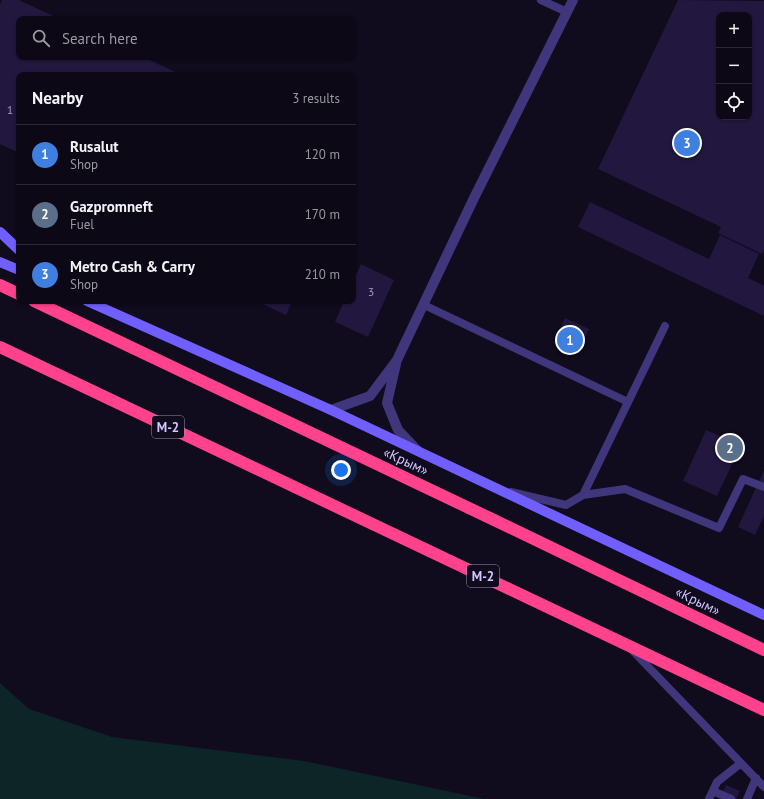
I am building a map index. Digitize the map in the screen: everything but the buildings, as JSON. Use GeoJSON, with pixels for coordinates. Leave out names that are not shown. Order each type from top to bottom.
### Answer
{"type":"FeatureCollection","features":[{"type":"Feature","properties":{"kind":"highway"},"geometry":{"type":"LineString","coordinates":[[0,285],[16,293]]}},
{"type":"Feature","properties":{"kind":"highway","name":"«Крым»"},"geometry":{"type":"LineString","coordinates":[[40,304],[764,650]]}},
{"type":"Feature","properties":{"kind":"highway","name":"М-2"},"geometry":{"type":"LineString","coordinates":[[0,347],[764,710]]}},
{"type":"Feature","properties":{"kind":"main road"},"geometry":{"type":"LineString","coordinates":[[0,232],[16,247]]}},
{"type":"Feature","properties":{"kind":"main road"},"geometry":{"type":"LineString","coordinates":[[0,262],[16,269]]}},
{"type":"Feature","properties":{"kind":"main road"},"geometry":{"type":"LineString","coordinates":[[94,304],[330,410],[764,615]]}},
{"type":"Feature","properties":{"kind":"main road"},"geometry":{"type":"LineString","coordinates":[[96,304],[100,307]]}},
{"type":"Feature","properties":{"kind":"street"},"geometry":{"type":"LineString","coordinates":[[330,410],[370,396],[397,360],[474,198],[572,0]]}},
{"type":"Feature","properties":{"kind":"street"},"geometry":{"type":"LineString","coordinates":[[397,360],[387,404],[398,430],[420,452]]}},
{"type":"Feature","properties":{"kind":"lane"},"geometry":{"type":"LineString","coordinates":[[541,0],[567,12]]}},
{"type":"Feature","properties":{"kind":"lane"},"geometry":{"type":"LineString","coordinates":[[424,305],[628,402]]}},
{"type":"Feature","properties":{"kind":"lane"},"geometry":{"type":"LineString","coordinates":[[583,495],[665,326]]}},
{"type":"Feature","properties":{"kind":"lane"},"geometry":{"type":"LineString","coordinates":[[499,489],[566,505],[583,495],[625,489],[719,528],[743,479],[764,487]]}},
{"type":"Feature","properties":{"kind":"lane"},"geometry":{"type":"LineString","coordinates":[[628,646],[764,787]]}},
{"type":"Feature","properties":{"kind":"lane"},"geometry":{"type":"LineString","coordinates":[[709,799],[717,782],[742,763]]}},
{"type":"Feature","properties":{"kind":"lane"},"geometry":{"type":"LineString","coordinates":[[747,799],[756,778]]}},
{"type":"Feature","properties":{"kind":"lane"},"geometry":{"type":"LineString","coordinates":[[713,791],[730,799]]}},
{"type":"Feature","properties":{"kind":"green space"},"geometry":{"type":"Polygon","coordinates":[[[0,683],[29,709],[112,737],[304,761],[485,799],[0,799],[0,683]]]}},
{"type":"Feature","properties":{"kind":"place","name":"Metro Cash & Carry"},"geometry":{"type":"Point","coordinates":[687,143]}},
{"type":"Feature","properties":{"kind":"place","name":"Rusalut"},"geometry":{"type":"Point","coordinates":[570,340]}},
{"type":"Feature","properties":{"kind":"place","name":"Gazpromneft"},"geometry":{"type":"Point","coordinates":[730,448]}}]}
